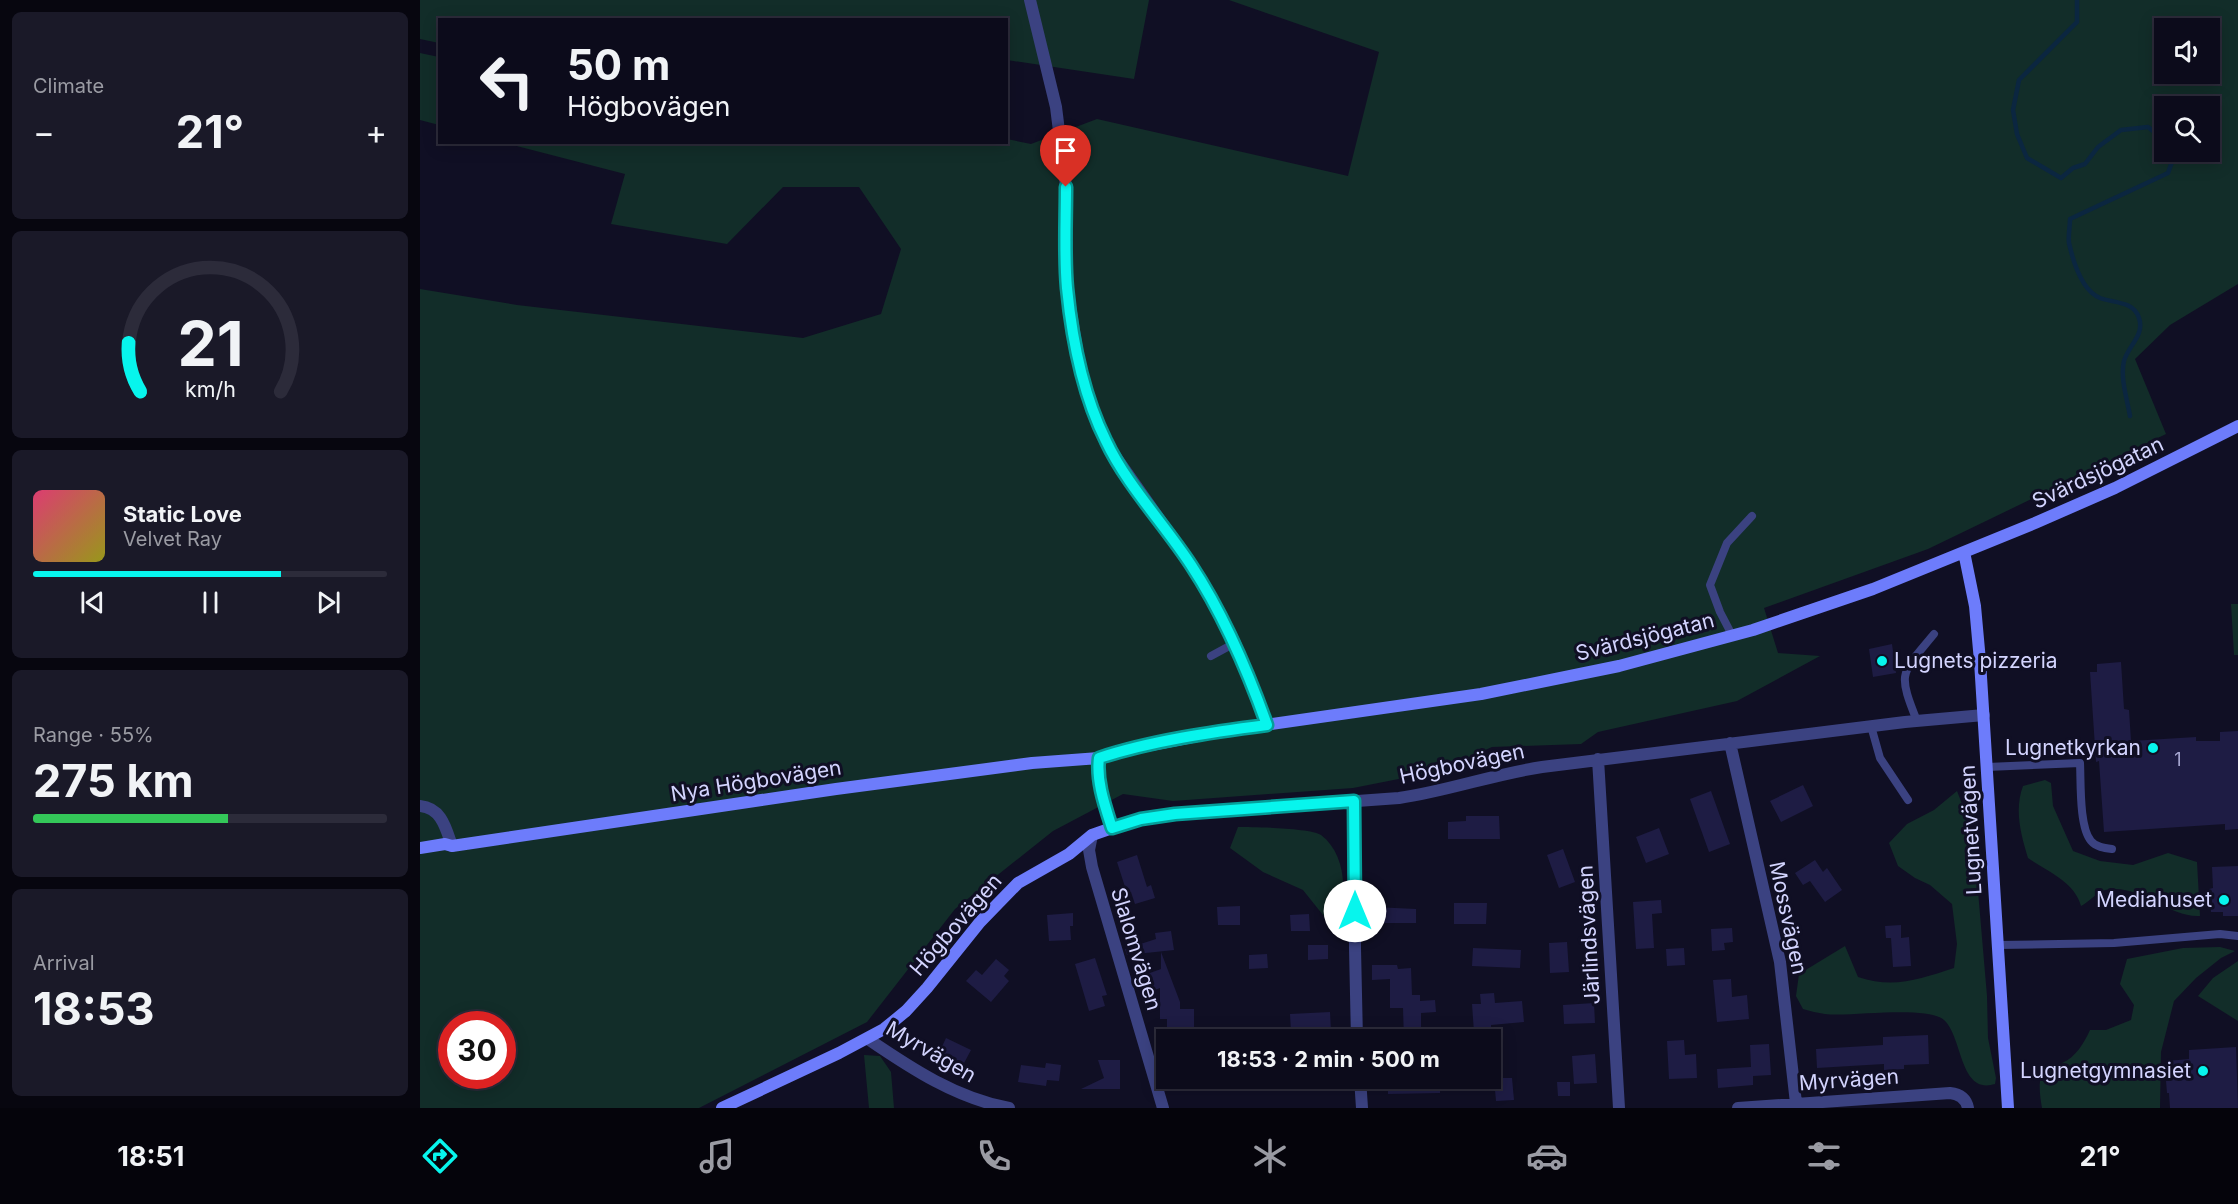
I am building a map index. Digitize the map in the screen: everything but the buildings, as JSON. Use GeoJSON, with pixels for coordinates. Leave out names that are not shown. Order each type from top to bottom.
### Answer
{"type":"FeatureCollection","features":[{"type":"Feature","properties":{"kind":"street"},"geometry":{"type":"LineString","coordinates":[[1030,0],[1056,107],[1066,187],[1067,287],[1079,362],[1090,403],[1106,443],[1195,571],[1235,643],[1267,725]]}},
{"type":"Feature","properties":{"kind":"street","name":"Svärdsjögatan"},"geometry":{"type":"LineString","coordinates":[[1099,758],[1125,750],[1223,731],[1481,694],[1619,666],[1732,635],[1873,589],[1964,552],[2115,488],[2238,426]]}},
{"type":"Feature","properties":{"kind":"street","name":"Lugnetvägen"},"geometry":{"type":"LineString","coordinates":[[1964,552],[1977,625],[2008,1108]]}},
{"type":"Feature","properties":{"kind":"street","name":"Högbovägen"},"geometry":{"type":"LineString","coordinates":[[722,1108],[868,1039],[895,1020],[927,988],[980,922],[1018,883],[1069,854],[1092,835],[1112,828],[1141,819],[1175,814],[1428,794],[1526,769],[1871,726],[1984,715]]}},
{"type":"Feature","properties":{"kind":"street","name":"Mossvägen"},"geometry":{"type":"LineString","coordinates":[[1730,743],[1780,962],[1796,1103]]}},
{"type":"Feature","properties":{"kind":"street"},"geometry":{"type":"LineString","coordinates":[[1099,758],[1103,800],[1112,828]]}},
{"type":"Feature","properties":{"kind":"street","name":"Nya Högbovägen"},"geometry":{"type":"LineString","coordinates":[[420,848],[445,844],[452,846],[1032,763],[1099,758]]}},
{"type":"Feature","properties":{"kind":"street","name":"Järlindsvägen"},"geometry":{"type":"LineString","coordinates":[[1598,759],[1619,1108]]}},
{"type":"Feature","properties":{"kind":"street"},"geometry":{"type":"LineString","coordinates":[[1354,801],[1358,1029]]}},
{"type":"Feature","properties":{"kind":"street"},"geometry":{"type":"LineString","coordinates":[[420,806],[437,813],[444,821],[452,846]]}},
{"type":"Feature","properties":{"kind":"street","name":"Slalomvägen"},"geometry":{"type":"LineString","coordinates":[[1092,835],[1089,849],[1092,867],[1163,1108]]}},
{"type":"Feature","properties":{"kind":"street","name":"Myrvägen"},"geometry":{"type":"LineString","coordinates":[[868,1039],[939,1084],[970,1098],[1009,1108]]}},
{"type":"Feature","properties":{"kind":"street"},"geometry":{"type":"LineString","coordinates":[[1361,1089],[1362,1108]]}},
{"type":"Feature","properties":{"kind":"street","name":"Myrvägen"},"geometry":{"type":"LineString","coordinates":[[1738,1108],[1950,1093],[1964,1102]]}},
{"type":"Feature","properties":{"kind":"lane"},"geometry":{"type":"LineString","coordinates":[[1732,635],[1710,585],[1727,543],[1752,516]]}},
{"type":"Feature","properties":{"kind":"lane"},"geometry":{"type":"LineString","coordinates":[[1917,721],[1907,695],[1904,677],[1908,666],[1934,634]]}},
{"type":"Feature","properties":{"kind":"lane"},"geometry":{"type":"LineString","coordinates":[[1211,656],[1235,643]]}},
{"type":"Feature","properties":{"kind":"lane"},"geometry":{"type":"LineString","coordinates":[[1871,726],[1880,758],[1908,800]]}},
{"type":"Feature","properties":{"kind":"lane"},"geometry":{"type":"LineString","coordinates":[[1987,767],[2080,762],[2084,824],[2087,836],[2092,843],[2102,848],[2112,849]]}},
{"type":"Feature","properties":{"kind":"lane"},"geometry":{"type":"LineString","coordinates":[[1998,945],[2114,943],[2220,934],[2238,936]]}},
{"type":"Feature","properties":{"kind":"green space"},"geometry":{"type":"Polygon","coordinates":[[[420,0],[1149,0],[1134,79],[1008,60],[1008,18],[438,18],[438,43],[420,39],[420,0]]]}},
{"type":"Feature","properties":{"kind":"green space"},"geometry":{"type":"Polygon","coordinates":[[[1229,0],[2238,0],[2238,284],[2170,325],[2135,359],[2166,434],[1928,549],[1764,608],[1778,653],[1820,656],[1737,701],[1598,732],[1581,744],[1492,747],[1434,772],[1353,788],[1173,801],[1123,794],[1053,831],[955,909],[867,1022],[699,1108],[420,1108],[420,289],[517,305],[803,338],[881,314],[901,249],[859,187],[783,187],[727,244],[611,224],[625,174],[509,144],[1008,144],[1008,139],[1031,144],[1097,119],[1348,176],[1379,52],[1229,0]]]}},
{"type":"Feature","properties":{"kind":"green space"},"geometry":{"type":"Polygon","coordinates":[[[420,53],[438,57],[438,125],[420,120],[420,53]]]}},
{"type":"Feature","properties":{"kind":"green space"},"geometry":{"type":"Polygon","coordinates":[[[2231,604],[2238,604],[2238,655],[2234,655],[2231,604]]]}},
{"type":"Feature","properties":{"kind":"green space"},"geometry":{"type":"Polygon","coordinates":[[[2045,780],[2051,783],[2053,806],[2073,851],[2100,861],[2133,865],[2168,853],[2197,862],[2200,916],[2177,912],[2131,891],[2118,889],[2102,891],[2081,906],[2073,890],[2028,858],[2025,849],[2019,813],[2020,795],[2023,786],[2045,780]]]}},
{"type":"Feature","properties":{"kind":"green space"},"geometry":{"type":"Polygon","coordinates":[[[1957,791],[1971,827],[1975,856],[1987,996],[1988,1038],[1996,1078],[1995,1084],[1983,1085],[1975,1081],[1968,1073],[1950,1028],[1944,1020],[1935,1016],[1906,1012],[1825,1014],[1803,1009],[1796,996],[1799,974],[1845,946],[1858,977],[1871,981],[1907,981],[1954,968],[1957,944],[1952,904],[1930,885],[1898,866],[1889,843],[1907,824],[1934,810],[1957,791]]]}},
{"type":"Feature","properties":{"kind":"green space"},"geometry":{"type":"Polygon","coordinates":[[[1238,827],[1306,831],[1321,835],[1327,840],[1338,859],[1343,881],[1343,912],[1339,925],[1331,925],[1303,890],[1263,872],[1230,848],[1238,827]]]}},
{"type":"Feature","properties":{"kind":"green space"},"geometry":{"type":"Polygon","coordinates":[[[2220,947],[2235,951],[2221,958],[2196,978],[2174,1001],[2161,1052],[2160,1108],[2042,1108],[2040,1080],[2044,1070],[2071,1057],[2082,1045],[2090,1030],[2106,1030],[2131,1020],[2134,1005],[2120,984],[2127,959],[2183,948],[2220,947]]]}},
{"type":"Feature","properties":{"kind":"green space"},"geometry":{"type":"Polygon","coordinates":[[[2238,961],[2238,1021],[2198,996],[2213,978],[2238,961]]]}},
{"type":"Feature","properties":{"kind":"green space"},"geometry":{"type":"Polygon","coordinates":[[[864,1055],[880,1056],[891,1072],[894,1108],[869,1108],[864,1055]]]}},
{"type":"Feature","properties":{"kind":"waterway"},"geometry":{"type":"LineString","coordinates":[[2077,0],[2077,22],[2019,80],[2013,110],[2017,134],[2027,158],[2061,178],[2073,168],[2085,164],[2098,147],[2121,130],[2148,127],[2154,132]]}},
{"type":"Feature","properties":{"kind":"waterway"},"geometry":{"type":"LineString","coordinates":[[2130,416],[2124,388],[2123,367],[2126,356],[2140,330],[2139,318],[2133,308],[2100,298],[2093,294],[2083,282],[2069,243],[2070,219],[2168,173],[2172,162]]}},
{"type":"Feature","properties":{"kind":"place","name":"Lugnets pizzeria"},"geometry":{"type":"Point","coordinates":[1882,661]}},
{"type":"Feature","properties":{"kind":"place","name":"Lugnetkyrkan"},"geometry":{"type":"Point","coordinates":[2153,748]}},
{"type":"Feature","properties":{"kind":"place","name":"Mediahuset"},"geometry":{"type":"Point","coordinates":[2224,900]}},
{"type":"Feature","properties":{"kind":"place","name":"Lugnetgymnasiet"},"geometry":{"type":"Point","coordinates":[2203,1071]}},
{"type":"Feature","properties":{"kind":"route"},"geometry":{"type":"LineString","coordinates":[[1066,187],[1067,287],[1079,362],[1090,403],[1106,443],[1191,564],[1223,620],[1235,643],[1267,725],[1125,750],[1099,758],[1103,800],[1112,828],[1141,819],[1175,814],[1354,801],[1355,911]]}}]}
